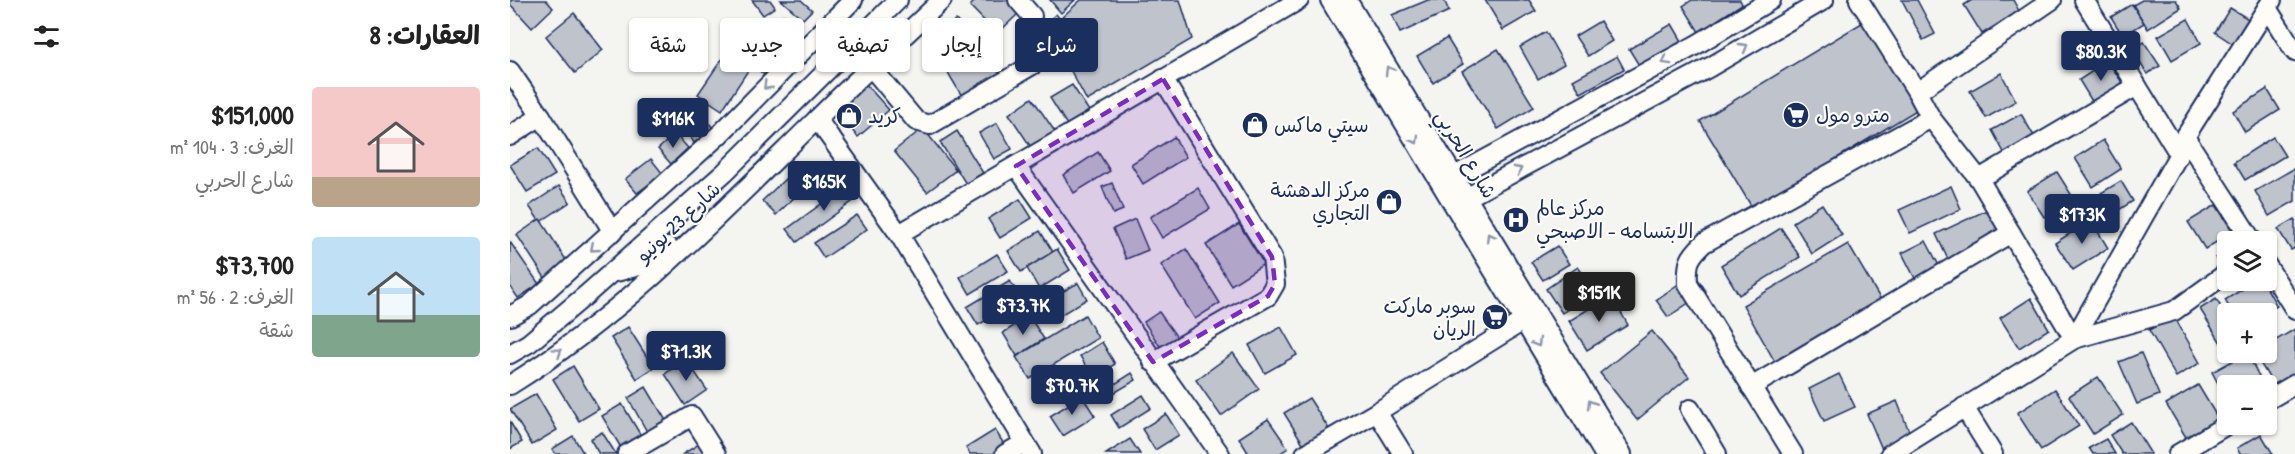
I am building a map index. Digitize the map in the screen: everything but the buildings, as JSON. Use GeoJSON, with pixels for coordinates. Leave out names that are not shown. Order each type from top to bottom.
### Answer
{"type":"FeatureCollection","features":[{"type":"Feature","properties":{"kind":"street","name":"شارع 23 يونيو"},"geometry":{"type":"LineString","coordinates":[[510,316],[530,304],[720,134],[853,0]]}},
{"type":"Feature","properties":{"kind":"street"},"geometry":{"type":"LineString","coordinates":[[510,354],[529,342],[611,273],[725,172],[898,0]]}},
{"type":"Feature","properties":{"kind":"street","name":"شارع 23 يونيو"},"geometry":{"type":"LineString","coordinates":[[910,30],[942,0]]}},
{"type":"Feature","properties":{"kind":"street"},"geometry":{"type":"LineString","coordinates":[[1018,0],[1032,16]]}},
{"type":"Feature","properties":{"kind":"street"},"geometry":{"type":"LineString","coordinates":[[899,234],[1299,0]]}},
{"type":"Feature","properties":{"kind":"street","name":"شارع الحربي"},"geometry":{"type":"LineString","coordinates":[[1330,0],[1604,454]]}},
{"type":"Feature","properties":{"kind":"street","name":"شارع الحربي"},"geometry":{"type":"LineString","coordinates":[[1347,0],[1622,454]]}},
{"type":"Feature","properties":{"kind":"street"},"geometry":{"type":"LineString","coordinates":[[1453,177],[1696,45],[1771,0]]}},
{"type":"Feature","properties":{"kind":"street"},"geometry":{"type":"LineString","coordinates":[[1466,198],[1710,67],[1824,0]]}},
{"type":"Feature","properties":{"kind":"street"},"geometry":{"type":"LineString","coordinates":[[1858,0],[1917,92],[1930,118],[1979,179],[2074,339]]}},
{"type":"Feature","properties":{"kind":"street"},"geometry":{"type":"LineString","coordinates":[[1917,92],[2052,0]]}},
{"type":"Feature","properties":{"kind":"street"},"geometry":{"type":"LineString","coordinates":[[2084,0],[2137,86],[2245,231]]}},
{"type":"Feature","properties":{"kind":"street"},"geometry":{"type":"LineString","coordinates":[[2074,339],[2182,145],[2269,4],[2295,52]]}},
{"type":"Feature","properties":{"kind":"street"},"geometry":{"type":"LineString","coordinates":[[1696,45],[1710,67]]}},
{"type":"Feature","properties":{"kind":"street"},"geometry":{"type":"LineString","coordinates":[[510,71],[541,116],[613,232]]}},
{"type":"Feature","properties":{"kind":"street","name":"شارع 23 يونيو"},"geometry":{"type":"LineString","coordinates":[[510,386],[615,311],[736,199],[866,72]]}},
{"type":"Feature","properties":{"kind":"street"},"geometry":{"type":"LineString","coordinates":[[875,72],[916,121],[930,125],[1021,72]]}},
{"type":"Feature","properties":{"kind":"street"},"geometry":{"type":"LineString","coordinates":[[1153,362],[1268,296],[1275,284],[1272,257],[1163,79]]}},
{"type":"Feature","properties":{"kind":"street"},"geometry":{"type":"LineString","coordinates":[[1979,179],[2137,86]]}},
{"type":"Feature","properties":{"kind":"street"},"geometry":{"type":"LineString","coordinates":[[510,136],[541,116]]}},
{"type":"Feature","properties":{"kind":"street"},"geometry":{"type":"LineString","coordinates":[[1793,454],[1688,284],[1691,255],[1704,243],[1930,118]]}},
{"type":"Feature","properties":{"kind":"street"},"geometry":{"type":"LineString","coordinates":[[817,119],[899,234],[1028,449],[1005,454]]}},
{"type":"Feature","properties":{"kind":"street"},"geometry":{"type":"LineString","coordinates":[[1016,166],[1220,454]]}},
{"type":"Feature","properties":{"kind":"street"},"geometry":{"type":"LineString","coordinates":[[611,273],[647,264],[719,203],[736,199]]}},
{"type":"Feature","properties":{"kind":"street"},"geometry":{"type":"LineString","coordinates":[[1751,387],[2011,233]]}},
{"type":"Feature","properties":{"kind":"street"},"geometry":{"type":"LineString","coordinates":[[1890,454],[2074,339],[2174,311],[2217,280]]}},
{"type":"Feature","properties":{"kind":"street"},"geometry":{"type":"LineString","coordinates":[[2277,281],[2295,310]]}},
{"type":"Feature","properties":{"kind":"street"},"geometry":{"type":"LineString","coordinates":[[1305,454],[1523,321]]}},
{"type":"Feature","properties":{"kind":"street"},"geometry":{"type":"LineString","coordinates":[[510,347],[529,342]]}},
{"type":"Feature","properties":{"kind":"street"},"geometry":{"type":"LineString","coordinates":[[2277,395],[2295,384]]}},
{"type":"Feature","properties":{"kind":"street"},"geometry":{"type":"LineString","coordinates":[[1964,407],[1993,454]]}},
{"type":"Feature","properties":{"kind":"street"},"geometry":{"type":"LineString","coordinates":[[1690,409],[1718,454]]}},
{"type":"Feature","properties":{"kind":"street"},"geometry":{"type":"LineString","coordinates":[[1377,412],[1402,454]]}},
{"type":"Feature","properties":{"kind":"street"},"geometry":{"type":"LineString","coordinates":[[627,454],[692,416],[716,454]]}},
{"type":"Feature","properties":{"kind":"street"},"geometry":{"type":"LineString","coordinates":[[2178,454],[2217,431]]}},
{"type":"Feature","properties":{"kind":"highlighted area"},"geometry":{"type":"Polygon","coordinates":[[[1163,79],[1272,257],[1275,284],[1268,296],[1153,362],[1016,166],[1163,79]]]}},
{"type":"Feature","properties":{"kind":"place","name":"مترو مول"},"geometry":{"type":"Point","coordinates":[1796,115]}},
{"type":"Feature","properties":{"kind":"place","name":"كريد"},"geometry":{"type":"Point","coordinates":[849,116]}},
{"type":"Feature","properties":{"kind":"place","name":"سيتي ماكس"},"geometry":{"type":"Point","coordinates":[1255,125]}},
{"type":"Feature","properties":{"kind":"place","name":"مركز الدهشة التجاري"},"geometry":{"type":"Point","coordinates":[1389,202]}},
{"type":"Feature","properties":{"kind":"place","name":"مركز عالم الابتسامه - الاصبحي"},"geometry":{"type":"Point","coordinates":[1516,220]}},
{"type":"Feature","properties":{"kind":"place","name":"سوبر ماركت الريان"},"geometry":{"type":"Point","coordinates":[1495,317]}}]}
